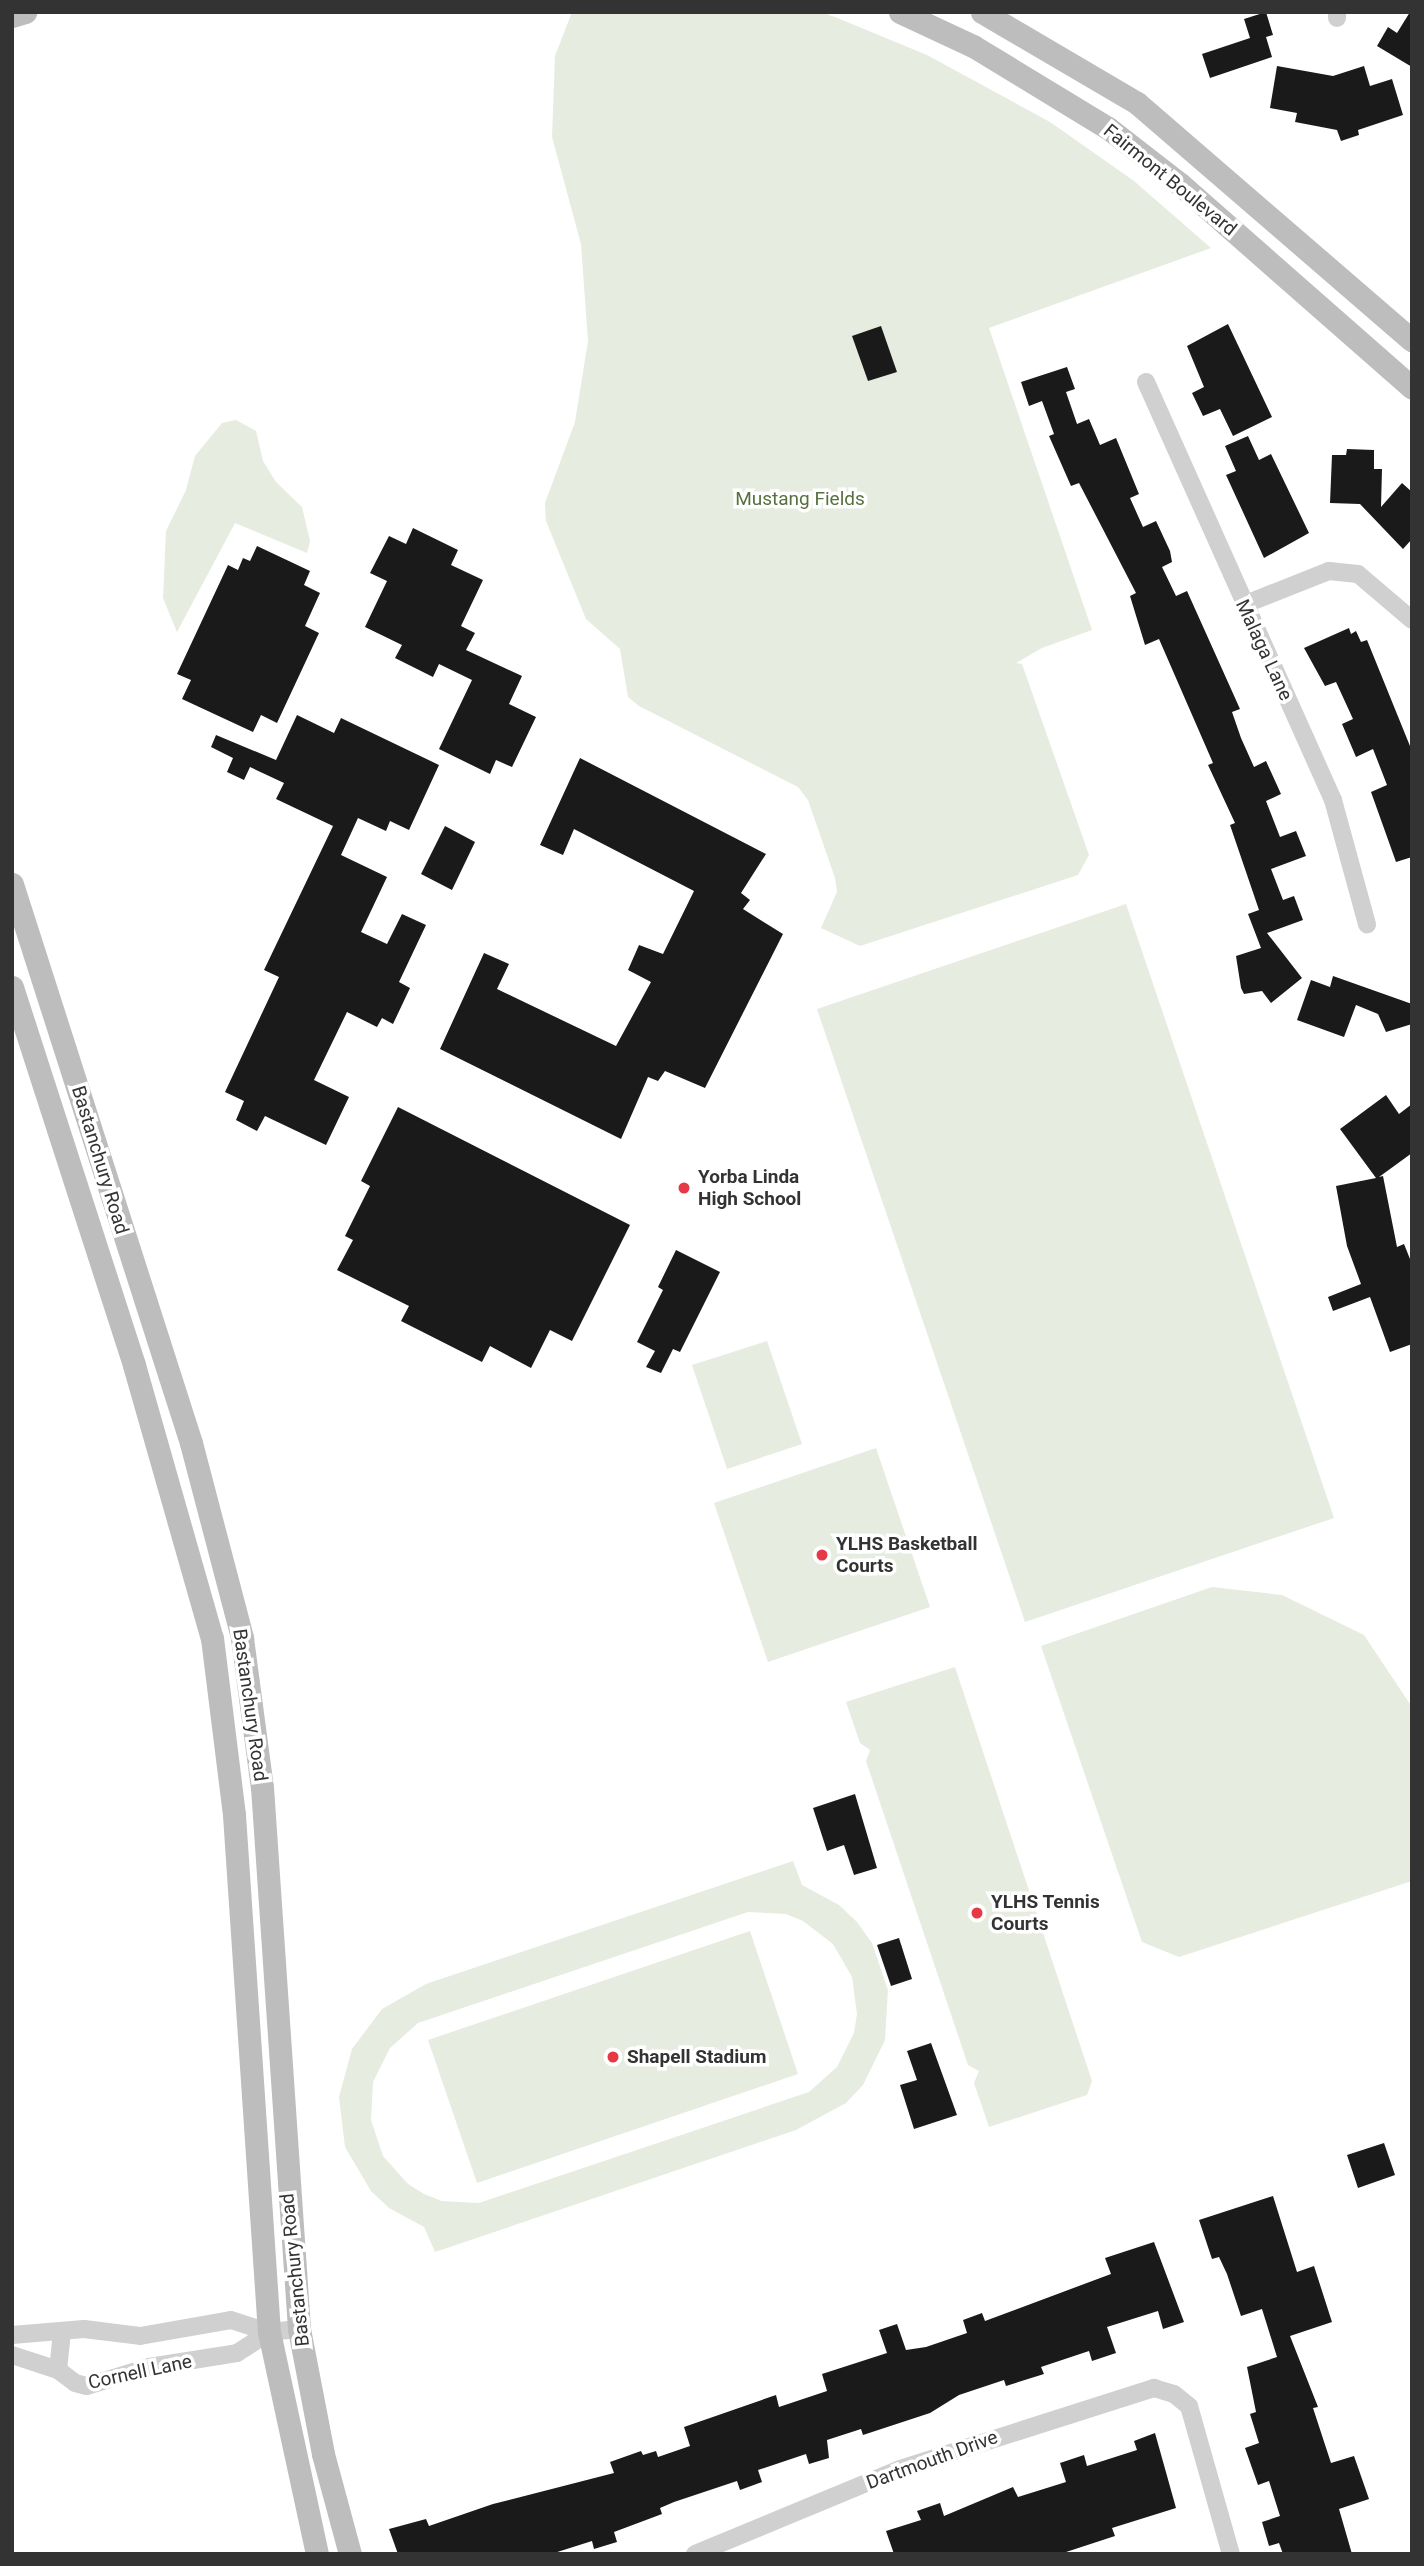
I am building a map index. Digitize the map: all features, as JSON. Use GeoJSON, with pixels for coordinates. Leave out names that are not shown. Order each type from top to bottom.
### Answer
{"type":"FeatureCollection","features":[{"type":"Feature","properties":{"kind":"main road"},"geometry":{"type":"LineString","coordinates":[[12,16],[25,12]]}},
{"type":"Feature","properties":{"kind":"main road","name":"Fairmont Boulevard"},"geometry":{"type":"LineString","coordinates":[[900,12],[973,46],[1108,128],[1180,184],[1412,388]]}},
{"type":"Feature","properties":{"kind":"main road","name":"Fairmont Boulevard"},"geometry":{"type":"LineString","coordinates":[[982,12],[1137,103],[1412,340]]}},
{"type":"Feature","properties":{"kind":"main road","name":"Bastanchury Road"},"geometry":{"type":"LineString","coordinates":[[14,898],[191,1443],[227,1576],[252,1696],[267,1853],[299,2329],[323,2454],[350,2554]]}},
{"type":"Feature","properties":{"kind":"main road","name":"Bastanchury Road"},"geometry":{"type":"LineString","coordinates":[[12,987],[193,1560],[222,1697],[234,1815],[269,2333],[317,2554]]}},
{"type":"Feature","properties":{"kind":"main road"},"geometry":{"type":"LineString","coordinates":[[155,1435],[172,1441],[211,1563],[227,1576]]}},
{"type":"Feature","properties":{"kind":"main road"},"geometry":{"type":"LineString","coordinates":[[222,1697],[229,1697],[238,1705],[251,1828],[267,1853]]}},
{"type":"Feature","properties":{"kind":"street","name":"Malaga Lane"},"geometry":{"type":"LineString","coordinates":[[1146,382],[1243,605],[1333,800],[1367,924]]}},
{"type":"Feature","properties":{"kind":"street"},"geometry":{"type":"LineString","coordinates":[[1243,605],[1329,571],[1357,574],[1412,620]]}},
{"type":"Feature","properties":{"kind":"street","name":"Cornell Lane"},"geometry":{"type":"LineString","coordinates":[[12,2335],[62,2334],[84,2329],[140,2336],[231,2320],[269,2333]]}},
{"type":"Feature","properties":{"kind":"street","name":"Cornell Lane"},"geometry":{"type":"LineString","coordinates":[[12,2356],[58,2370],[75,2384],[87,2385],[149,2367],[237,2353],[269,2333],[299,2329]]}},
{"type":"Feature","properties":{"kind":"street"},"geometry":{"type":"LineString","coordinates":[[58,2370],[62,2334]]}},
{"type":"Feature","properties":{"kind":"street","name":"Dartmouth Drive"},"geometry":{"type":"LineString","coordinates":[[695,2554],[900,2469],[1132,2392],[1154,2388],[1174,2394],[1189,2406],[1197,2425],[1231,2554]]}},
{"type":"Feature","properties":{"kind":"green space","name":"Mustang Fields"},"geometry":{"type":"Polygon","coordinates":[[[572,12],[820,12],[835,17],[927,55],[1050,122],[1134,181],[1211,248],[989,328],[1092,630],[1042,648],[1016,663],[1022,664],[1089,855],[1078,875],[860,946],[821,928],[837,892],[835,878],[808,800],[798,787],[639,706],[628,697],[620,649],[586,619],[546,521],[545,503],[575,422],[588,341],[581,244],[552,137],[555,56],[572,12]]]}},
{"type":"Feature","properties":{"kind":"green space"},"geometry":{"type":"Polygon","coordinates":[[[236,420],[256,431],[263,461],[276,482],[302,507],[310,541],[307,553],[235,523],[177,632],[163,598],[166,531],[186,490],[195,456],[222,423],[236,420]]]}},
{"type":"Feature","properties":{"kind":"green space"},"geometry":{"type":"Polygon","coordinates":[[[1126,904],[1334,1518],[1025,1622],[817,1009],[1126,904]]]}},
{"type":"Feature","properties":{"kind":"green space"},"geometry":{"type":"Polygon","coordinates":[[[767,1341],[802,1444],[727,1469],[692,1365],[767,1341]]]}},
{"type":"Feature","properties":{"kind":"green space","name":"YLHS Basketball Courts"},"geometry":{"type":"Polygon","coordinates":[[[876,1448],[930,1607],[768,1662],[714,1503],[876,1448]]]}},
{"type":"Feature","properties":{"kind":"green space"},"geometry":{"type":"Polygon","coordinates":[[[1212,1587],[1282,1595],[1364,1635],[1412,1707],[1412,1881],[1179,1957],[1142,1942],[1041,1646],[1212,1587]]]}},
{"type":"Feature","properties":{"kind":"green space","name":"YLHS Tennis Courts"},"geometry":{"type":"Polygon","coordinates":[[[955,1667],[1092,2081],[1087,2095],[989,2127],[974,2083],[979,2071],[968,2065],[866,1761],[870,1750],[860,1743],[846,1702],[955,1667]]]}},
{"type":"Feature","properties":{"kind":"green space"},"geometry":{"type":"Polygon","coordinates":[[[793,1861],[802,1885],[839,1905],[857,1922],[872,1943],[888,1990],[885,2040],[863,2085],[846,2103],[796,2130],[435,2252],[424,2227],[389,2208],[371,2191],[345,2147],[339,2097],[352,2049],[382,2009],[426,1984],[793,1861]],[[748,1912],[418,2023],[390,2048],[373,2082],[371,2120],[383,2156],[408,2184],[424,2194],[442,2201],[479,2203],[809,2092],[837,2067],[854,2033],[857,2014],[852,1977],[833,1944],[803,1921],[786,1914],[748,1912]]]}},
{"type":"Feature","properties":{"kind":"green space","name":"Shapell Stadium"},"geometry":{"type":"Polygon","coordinates":[[[750,1931],[798,2074],[477,2183],[428,2040],[750,1931]]]}},
{"type":"Feature","properties":{"kind":"building"},"geometry":{"type":"Polygon","coordinates":[[[1266,12],[1273,35],[1266,37],[1272,57],[1210,78],[1202,54],[1250,38],[1244,19],[1266,12]]]}},
{"type":"Feature","properties":{"kind":"building"},"geometry":{"type":"Polygon","coordinates":[[[1410,12],[1412,67],[1377,46],[1388,27],[1397,33],[1410,12]]]}},
{"type":"Feature","properties":{"kind":"building"},"geometry":{"type":"Polygon","coordinates":[[[1277,66],[1333,76],[1364,66],[1370,86],[1392,79],[1403,115],[1358,130],[1359,135],[1341,141],[1337,130],[1295,122],[1297,113],[1270,108],[1277,66]]]}},
{"type":"Feature","properties":{"kind":"building"},"geometry":{"type":"Polygon","coordinates":[[[1228,324],[1272,417],[1233,436],[1220,409],[1203,416],[1192,393],[1204,387],[1187,346],[1228,324]]]}},
{"type":"Feature","properties":{"kind":"building"},"geometry":{"type":"Polygon","coordinates":[[[881,326],[897,372],[868,381],[852,336],[881,326]]]}},
{"type":"Feature","properties":{"kind":"building"},"geometry":{"type":"Polygon","coordinates":[[[1067,367],[1075,389],[1066,392],[1077,424],[1089,419],[1100,445],[1116,438],[1139,494],[1130,498],[1143,527],[1156,521],[1170,551],[1172,562],[1162,567],[1176,596],[1187,591],[1240,709],[1232,712],[1254,767],[1266,761],[1281,794],[1266,801],[1280,837],[1296,831],[1306,856],[1271,869],[1283,900],[1294,896],[1303,920],[1267,933],[1302,978],[1271,1003],[1262,991],[1244,994],[1241,988],[1236,956],[1261,948],[1248,914],[1259,910],[1230,825],[1235,823],[1208,765],[1213,763],[1159,639],[1145,645],[1130,596],[1136,593],[1079,483],[1071,486],[1049,436],[1054,434],[1042,401],[1029,406],[1021,382],[1067,367]]]}},
{"type":"Feature","properties":{"kind":"building"},"geometry":{"type":"Polygon","coordinates":[[[1248,436],[1259,460],[1271,454],[1309,533],[1264,558],[1226,475],[1236,471],[1225,446],[1248,436]]]}},
{"type":"Feature","properties":{"kind":"building"},"geometry":{"type":"Polygon","coordinates":[[[1347,449],[1374,450],[1374,469],[1382,469],[1381,507],[1402,483],[1412,492],[1412,539],[1403,549],[1360,504],[1330,503],[1332,455],[1346,455],[1347,449]]]}},
{"type":"Feature","properties":{"kind":"building"},"geometry":{"type":"Polygon","coordinates":[[[413,528],[458,550],[451,565],[483,580],[461,626],[475,633],[466,650],[522,676],[509,704],[536,717],[512,767],[496,760],[490,774],[439,749],[472,680],[439,664],[433,677],[395,658],[402,645],[365,627],[387,581],[370,573],[389,536],[406,544],[413,528]]]}},
{"type":"Feature","properties":{"kind":"building"},"geometry":{"type":"Polygon","coordinates":[[[257,546],[310,571],[304,585],[320,593],[305,626],[319,633],[277,723],[261,715],[253,732],[182,699],[191,680],[177,674],[228,565],[238,570],[243,558],[250,561],[257,546]]]}},
{"type":"Feature","properties":{"kind":"building"},"geometry":{"type":"Polygon","coordinates":[[[1349,628],[1351,634],[1356,631],[1361,642],[1367,640],[1412,751],[1412,857],[1396,862],[1371,792],[1387,785],[1373,749],[1356,757],[1342,724],[1353,719],[1336,682],[1325,686],[1304,648],[1349,628]]]}},
{"type":"Feature","properties":{"kind":"building"},"geometry":{"type":"Polygon","coordinates":[[[297,715],[334,733],[341,718],[439,765],[409,830],[390,821],[386,831],[358,818],[341,855],[387,877],[361,932],[387,944],[402,914],[426,925],[399,982],[410,988],[393,1024],[382,1018],[377,1027],[347,1012],[314,1080],[349,1097],[326,1145],[265,1116],[257,1131],[236,1120],[244,1101],[225,1092],[279,977],[264,970],[333,826],[276,799],[284,783],[250,767],[244,780],[227,772],[233,758],[211,747],[216,735],[276,760],[297,715]]]}},
{"type":"Feature","properties":{"kind":"building"},"geometry":{"type":"Polygon","coordinates":[[[580,758],[766,854],[741,893],[750,900],[743,909],[783,934],[705,1088],[665,1071],[658,1081],[648,1077],[621,1139],[440,1049],[484,953],[509,964],[497,989],[616,1046],[651,982],[628,970],[639,945],[663,954],[694,891],[574,829],[563,855],[540,845],[580,758]]]}},
{"type":"Feature","properties":{"kind":"building"},"geometry":{"type":"Polygon","coordinates":[[[445,826],[475,842],[452,890],[421,874],[445,826]]]}},
{"type":"Feature","properties":{"kind":"building"},"geometry":{"type":"Polygon","coordinates":[[[1333,976],[1412,1004],[1412,1024],[1386,1032],[1378,1014],[1356,1005],[1344,1037],[1297,1020],[1311,980],[1330,987],[1333,976]]]}},
{"type":"Feature","properties":{"kind":"building"},"geometry":{"type":"Polygon","coordinates":[[[1386,1095],[1399,1114],[1412,1104],[1412,1153],[1379,1177],[1383,1176],[1397,1247],[1404,1244],[1412,1264],[1412,1344],[1390,1352],[1370,1297],[1333,1311],[1328,1297],[1361,1284],[1347,1246],[1336,1186],[1376,1178],[1340,1129],[1386,1095]]]}},
{"type":"Feature","properties":{"kind":"building"},"geometry":{"type":"Polygon","coordinates":[[[398,1107],[630,1225],[572,1341],[550,1330],[531,1368],[490,1346],[482,1362],[401,1321],[409,1306],[337,1270],[353,1240],[345,1236],[370,1186],[361,1181],[398,1107]]]}},
{"type":"Feature","properties":{"kind":"building"},"geometry":{"type":"Polygon","coordinates":[[[676,1250],[720,1272],[680,1352],[673,1349],[661,1373],[646,1367],[655,1351],[637,1342],[663,1290],[658,1287],[676,1250]]]}},
{"type":"Feature","properties":{"kind":"building"},"geometry":{"type":"Polygon","coordinates":[[[855,1794],[877,1868],[854,1875],[844,1845],[827,1851],[813,1808],[855,1794]]]}},
{"type":"Feature","properties":{"kind":"building"},"geometry":{"type":"Polygon","coordinates":[[[899,1938],[912,1979],[891,1986],[877,1945],[899,1938]]]}},
{"type":"Feature","properties":{"kind":"building"},"geometry":{"type":"Polygon","coordinates":[[[931,2043],[957,2115],[914,2129],[900,2085],[917,2080],[907,2051],[931,2043]]]}},
{"type":"Feature","properties":{"kind":"building"},"geometry":{"type":"Polygon","coordinates":[[[1384,2143],[1395,2175],[1358,2188],[1347,2155],[1384,2143]]]}},
{"type":"Feature","properties":{"kind":"building"},"geometry":{"type":"Polygon","coordinates":[[[1273,2196],[1297,2272],[1314,2266],[1332,2322],[1290,2336],[1318,2407],[1313,2408],[1331,2463],[1354,2456],[1369,2499],[1339,2509],[1352,2554],[1283,2554],[1279,2543],[1269,2546],[1262,2522],[1280,2516],[1269,2481],[1258,2485],[1245,2448],[1259,2443],[1250,2414],[1256,2412],[1247,2367],[1277,2357],[1262,2309],[1241,2316],[1227,2274],[1219,2257],[1212,2259],[1199,2220],[1273,2196]]]}},
{"type":"Feature","properties":{"kind":"building"},"geometry":{"type":"Polygon","coordinates":[[[1154,2242],[1184,2322],[1163,2329],[1158,2311],[1107,2327],[1116,2353],[1092,2361],[1089,2351],[1041,2367],[1044,2374],[1006,2386],[1004,2380],[959,2395],[930,2413],[863,2435],[861,2429],[827,2440],[829,2458],[809,2464],[806,2454],[758,2470],[762,2482],[740,2490],[737,2481],[674,2502],[660,2508],[662,2514],[614,2532],[617,2542],[594,2549],[592,2541],[551,2554],[398,2554],[389,2529],[426,2519],[429,2526],[493,2504],[614,2473],[610,2462],[641,2451],[643,2455],[656,2451],[658,2457],[690,2446],[684,2427],[776,2395],[779,2407],[827,2391],[822,2374],[887,2353],[879,2330],[897,2324],[906,2350],[926,2347],[967,2333],[963,2320],[982,2313],[985,2321],[1111,2274],[1105,2258],[1154,2242]]]}},
{"type":"Feature","properties":{"kind":"building"},"geometry":{"type":"Polygon","coordinates":[[[1155,2433],[1176,2508],[1112,2528],[1115,2536],[1060,2554],[894,2554],[886,2531],[921,2520],[917,2511],[940,2503],[944,2516],[1013,2487],[1018,2497],[1066,2482],[1060,2463],[1084,2455],[1087,2466],[1137,2450],[1134,2441],[1155,2433]]]}},
{"type":"Feature","properties":{"kind":"place","name":"Yorba Linda High School"},"geometry":{"type":"Point","coordinates":[684,1188]}},
{"type":"Feature","properties":{"kind":"place","name":"YLHS Basketball Courts"},"geometry":{"type":"Point","coordinates":[822,1555]}},
{"type":"Feature","properties":{"kind":"place","name":"YLHS Tennis Courts"},"geometry":{"type":"Point","coordinates":[977,1913]}},
{"type":"Feature","properties":{"kind":"place","name":"Shapell Stadium"},"geometry":{"type":"Point","coordinates":[613,2057]}}]}
